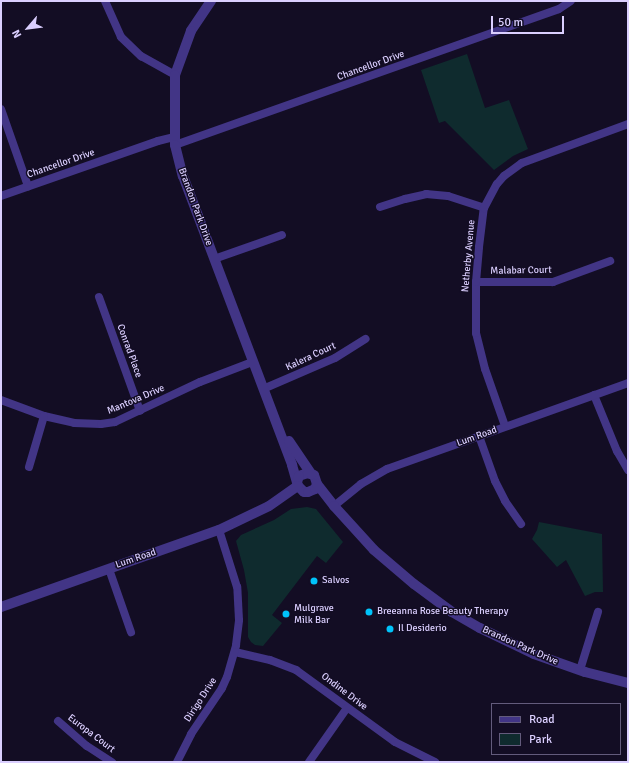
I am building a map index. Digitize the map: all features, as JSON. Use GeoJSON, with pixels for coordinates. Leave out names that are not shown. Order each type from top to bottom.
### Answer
{"type":"FeatureCollection","features":[{"type":"Feature","properties":{"kind":"street"},"geometry":{"type":"LineString","coordinates":[[105,1],[121,37],[141,56],[176,75]]}},
{"type":"Feature","properties":{"kind":"street","name":"Brandon Park Drive"},"geometry":{"type":"LineString","coordinates":[[211,1],[191,31],[176,75],[175,141],[183,176],[301,490],[311,490],[334,506],[374,550],[400,574],[439,603],[480,628],[513,645],[580,670],[628,683]]}},
{"type":"Feature","properties":{"kind":"street","name":"Chancellor Drive"},"geometry":{"type":"LineString","coordinates":[[1,196],[158,141],[175,141],[559,9],[571,1]]}},
{"type":"Feature","properties":{"kind":"street"},"geometry":{"type":"LineString","coordinates":[[1,109],[28,186]]}},
{"type":"Feature","properties":{"kind":"street","name":"Netherby Avenue"},"geometry":{"type":"LineString","coordinates":[[505,426],[480,351],[475,321],[478,247],[484,208],[497,184],[504,176],[522,163],[628,124]]}},
{"type":"Feature","properties":{"kind":"street"},"geometry":{"type":"LineString","coordinates":[[380,208],[405,199],[426,194],[448,196],[484,208]]}},
{"type":"Feature","properties":{"kind":"street"},"geometry":{"type":"LineString","coordinates":[[214,259],[282,235]]}},
{"type":"Feature","properties":{"kind":"street","name":"Malabar Court"},"geometry":{"type":"LineString","coordinates":[[476,282],[553,282],[610,261]]}},
{"type":"Feature","properties":{"kind":"street","name":"Conrad Place"},"geometry":{"type":"LineString","coordinates":[[99,297],[140,411]]}},
{"type":"Feature","properties":{"kind":"street","name":"Kalera Court"},"geometry":{"type":"LineString","coordinates":[[263,389],[335,358],[365,339]]}},
{"type":"Feature","properties":{"kind":"street","name":"Mantova Drive"},"geometry":{"type":"LineString","coordinates":[[1,400],[44,416],[74,423],[101,424],[115,422],[200,382],[252,362]]}},
{"type":"Feature","properties":{"kind":"street","name":"Lum Road"},"geometry":{"type":"LineString","coordinates":[[334,506],[361,484],[379,473],[505,426],[628,383]]}},
{"type":"Feature","properties":{"kind":"street"},"geometry":{"type":"LineString","coordinates":[[594,395],[617,451],[628,470]]}},
{"type":"Feature","properties":{"kind":"street","name":"Brandon Park Drive"},"geometry":{"type":"LineString","coordinates":[[272,411],[294,451],[311,474],[316,478],[311,490]]}},
{"type":"Feature","properties":{"kind":"street"},"geometry":{"type":"LineString","coordinates":[[29,466],[44,416]]}},
{"type":"Feature","properties":{"kind":"street"},"geometry":{"type":"LineString","coordinates":[[479,436],[495,481],[505,501],[521,524]]}},
{"type":"Feature","properties":{"kind":"street"},"geometry":{"type":"LineString","coordinates":[[298,484],[302,474],[311,474]]}},
{"type":"Feature","properties":{"kind":"street","name":"Lum Road"},"geometry":{"type":"LineString","coordinates":[[269,506],[298,484]]}},
{"type":"Feature","properties":{"kind":"street","name":"Lum Road"},"geometry":{"type":"LineString","coordinates":[[1,607],[219,530],[269,506],[311,490]]}},
{"type":"Feature","properties":{"kind":"street","name":"Dirigo Drive"},"geometry":{"type":"LineString","coordinates":[[177,762],[191,734],[228,677],[235,652],[239,620],[236,586],[219,530]]}},
{"type":"Feature","properties":{"kind":"street"},"geometry":{"type":"LineString","coordinates":[[109,569],[131,632]]}},
{"type":"Feature","properties":{"kind":"street"},"geometry":{"type":"LineString","coordinates":[[580,670],[598,612]]}},
{"type":"Feature","properties":{"kind":"street","name":"Ondine Drive"},"geometry":{"type":"LineString","coordinates":[[235,652],[288,666],[308,678],[395,742],[435,762]]}},
{"type":"Feature","properties":{"kind":"street"},"geometry":{"type":"LineString","coordinates":[[308,762],[347,708]]}},
{"type":"Feature","properties":{"kind":"street","name":"Europa Court"},"geometry":{"type":"LineString","coordinates":[[58,721],[87,746],[112,762]]}},
{"type":"Feature","properties":{"kind":"green space"},"geometry":{"type":"Polygon","coordinates":[[[467,54],[485,108],[509,100],[528,149],[513,156],[494,170],[445,121],[439,123],[421,70],[467,54]]]}},
{"type":"Feature","properties":{"kind":"green space"},"geometry":{"type":"Polygon","coordinates":[[[307,507],[316,509],[343,542],[326,563],[317,556],[272,615],[282,623],[263,646],[255,645],[248,637],[248,593],[244,570],[236,541],[241,535],[274,520],[291,509],[307,507]]]}},
{"type":"Feature","properties":{"kind":"green space"},"geometry":{"type":"Polygon","coordinates":[[[539,522],[602,534],[603,592],[595,592],[585,596],[566,560],[557,567],[532,539],[539,522]]]}},
{"type":"Feature","properties":{"kind":"place","name":"Salvos"},"geometry":{"type":"Point","coordinates":[314,581]}},
{"type":"Feature","properties":{"kind":"place","name":"Breeanna Rose Beauty Therapy"},"geometry":{"type":"Point","coordinates":[369,612]}},
{"type":"Feature","properties":{"kind":"place","name":"Mulgrave Milk Bar"},"geometry":{"type":"Point","coordinates":[286,614]}},
{"type":"Feature","properties":{"kind":"place","name":"Il Desiderio"},"geometry":{"type":"Point","coordinates":[390,629]}}]}
